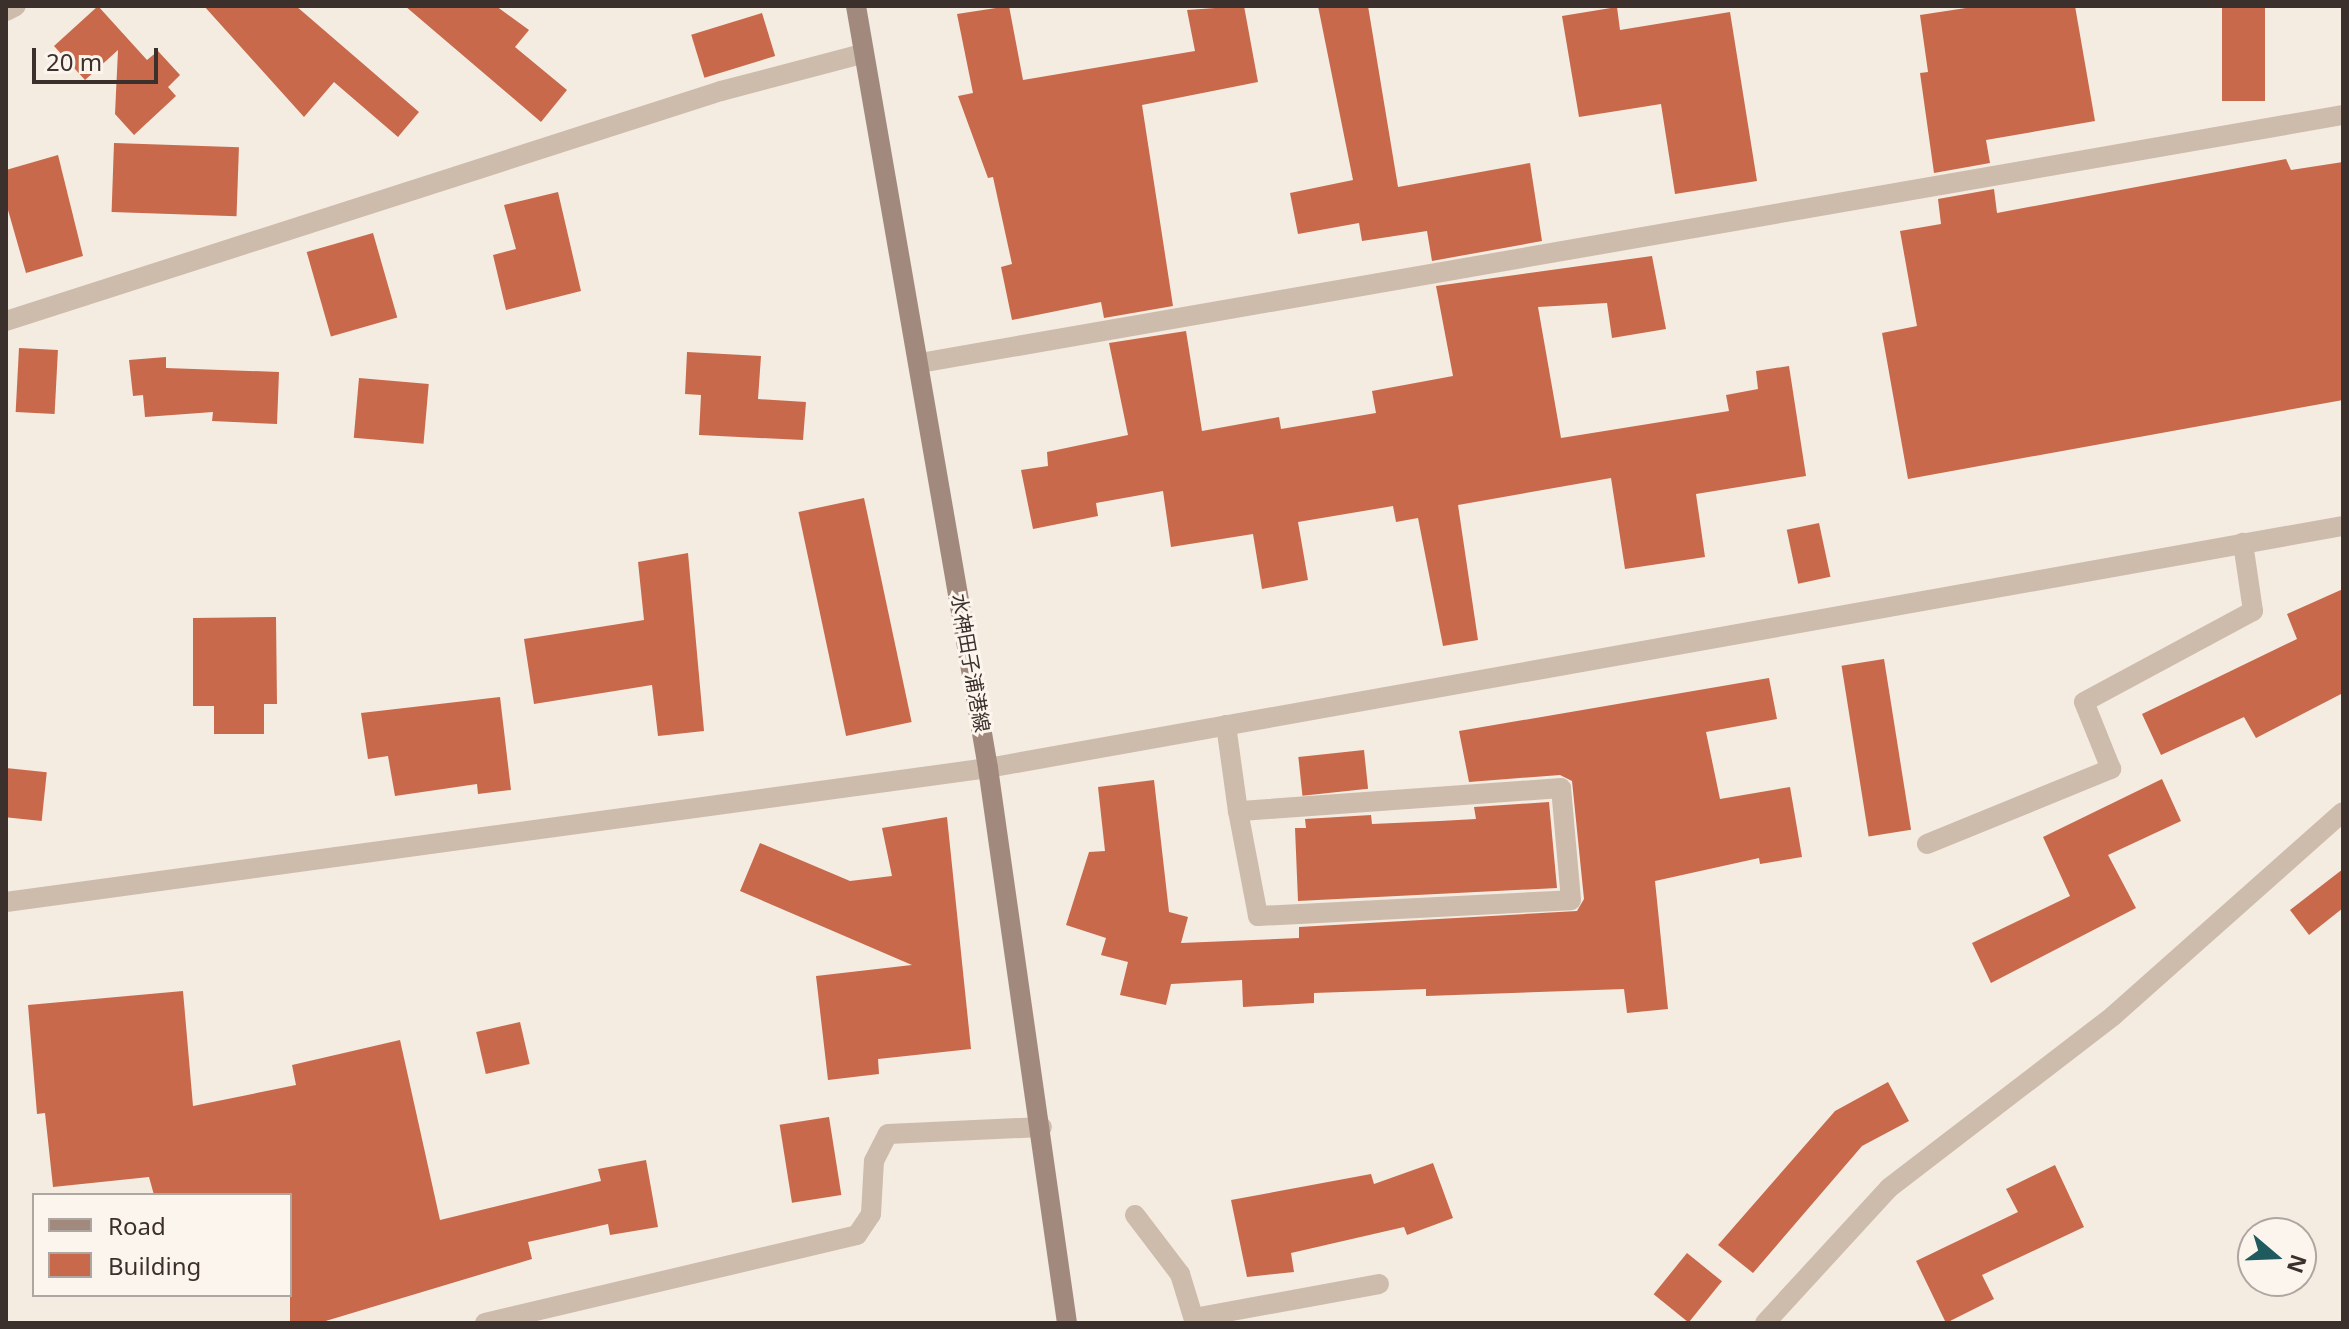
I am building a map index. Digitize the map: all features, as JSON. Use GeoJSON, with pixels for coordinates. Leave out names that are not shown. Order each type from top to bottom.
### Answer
{"type":"FeatureCollection","features":[{"type":"Feature","properties":{"kind":"main road","name":"水神田子浦港線"},"geometry":{"type":"LineString","coordinates":[[856,6],[988,768],[1042,1127],[1067,1323]]}},
{"type":"Feature","properties":{"kind":"street"},"geometry":{"type":"LineString","coordinates":[[6,11],[16,6]]}},
{"type":"Feature","properties":{"kind":"street"},"geometry":{"type":"LineString","coordinates":[[6,321],[721,91],[862,54]]}},
{"type":"Feature","properties":{"kind":"street"},"geometry":{"type":"LineString","coordinates":[[920,363],[2343,115]]}},
{"type":"Feature","properties":{"kind":"street"},"geometry":{"type":"LineString","coordinates":[[6,902],[988,768],[2343,526]]}},
{"type":"Feature","properties":{"kind":"street"},"geometry":{"type":"LineString","coordinates":[[1927,844],[2111,769],[2084,702],[2253,611],[2243,543]]}},
{"type":"Feature","properties":{"kind":"street"},"geometry":{"type":"LineString","coordinates":[[1226,725],[1238,811],[1258,916],[1571,900],[1561,788],[1238,811]]}},
{"type":"Feature","properties":{"kind":"street"},"geometry":{"type":"LineString","coordinates":[[1765,1323],[1889,1188],[2113,1016],[2343,812]]}},
{"type":"Feature","properties":{"kind":"street"},"geometry":{"type":"LineString","coordinates":[[485,1323],[857,1235],[871,1214],[874,1161],[888,1134],[1042,1127]]}},
{"type":"Feature","properties":{"kind":"street"},"geometry":{"type":"LineString","coordinates":[[1135,1215],[1180,1274],[1194,1320],[1379,1284]]}},
{"type":"Feature","properties":{"kind":"building"},"geometry":{"type":"Polygon","coordinates":[[[98,6],[147,60],[158,51],[180,75],[168,87],[176,96],[134,135],[115,114],[118,50],[85,80],[54,46],[98,6]]]}},
{"type":"Feature","properties":{"kind":"building"},"geometry":{"type":"Polygon","coordinates":[[[204,6],[296,6],[419,112],[398,137],[334,82],[304,117],[204,6]]]}},
{"type":"Feature","properties":{"kind":"building"},"geometry":{"type":"Polygon","coordinates":[[[405,6],[496,6],[529,30],[515,47],[567,90],[541,122],[405,6]]]}},
{"type":"Feature","properties":{"kind":"building"},"geometry":{"type":"Polygon","coordinates":[[[1009,6],[1023,80],[1195,51],[1187,10],[1244,6],[1258,82],[1142,105],[1173,306],[1104,318],[1101,302],[1012,320],[1001,267],[1012,264],[993,177],[988,178],[958,96],[973,93],[957,14],[1009,6]]]}},
{"type":"Feature","properties":{"kind":"building"},"geometry":{"type":"Polygon","coordinates":[[[1318,6],[1368,6],[1398,187],[1530,163],[1542,241],[1432,261],[1427,231],[1362,241],[1359,223],[1298,234],[1290,193],[1353,180],[1318,6]]]}},
{"type":"Feature","properties":{"kind":"building"},"geometry":{"type":"Polygon","coordinates":[[[1979,6],[2075,6],[2095,121],[1986,140],[1990,163],[1934,173],[1920,73],[1928,72],[1920,15],[1979,6]]]}},
{"type":"Feature","properties":{"kind":"building"},"geometry":{"type":"Polygon","coordinates":[[[2222,6],[2265,6],[2265,101],[2222,101],[2222,6]]]}},
{"type":"Feature","properties":{"kind":"building"},"geometry":{"type":"Polygon","coordinates":[[[1617,7],[1620,30],[1730,12],[1757,181],[1675,194],[1661,104],[1579,117],[1562,16],[1617,7]]]}},
{"type":"Feature","properties":{"kind":"building"},"geometry":{"type":"Polygon","coordinates":[[[762,13],[775,56],[704,78],[691,35],[762,13]]]}},
{"type":"Feature","properties":{"kind":"building"},"geometry":{"type":"Polygon","coordinates":[[[114,143],[239,147],[237,216],[112,212],[114,143]]]}},
{"type":"Feature","properties":{"kind":"building"},"geometry":{"type":"Polygon","coordinates":[[[58,155],[83,256],[26,273],[6,203],[6,170],[58,155]]]}},
{"type":"Feature","properties":{"kind":"building"},"geometry":{"type":"Polygon","coordinates":[[[2286,159],[2291,170],[2343,162],[2343,400],[1908,479],[1882,333],[1917,326],[1900,231],[1941,224],[1938,199],[1994,189],[1997,213],[2286,159]]]}},
{"type":"Feature","properties":{"kind":"building"},"geometry":{"type":"Polygon","coordinates":[[[558,192],[581,291],[506,310],[493,255],[516,249],[504,205],[558,192]]]}},
{"type":"Feature","properties":{"kind":"building"},"geometry":{"type":"Polygon","coordinates":[[[373,233],[397,318],[331,337],[307,252],[373,233]]]}},
{"type":"Feature","properties":{"kind":"building"},"geometry":{"type":"Polygon","coordinates":[[[1652,256],[1666,329],[1612,338],[1607,303],[1538,307],[1561,438],[1729,411],[1726,395],[1758,389],[1756,371],[1789,366],[1806,476],[1696,494],[1705,557],[1625,569],[1611,478],[1458,505],[1478,640],[1443,646],[1418,518],[1396,522],[1393,506],[1298,522],[1308,580],[1262,589],[1253,534],[1171,547],[1163,491],[1096,503],[1098,516],[1033,529],[1021,470],[1048,466],[1047,452],[1128,435],[1109,343],[1186,331],[1202,431],[1279,417],[1281,429],[1376,413],[1372,391],[1453,376],[1436,286],[1652,256]]]}},
{"type":"Feature","properties":{"kind":"building"},"geometry":{"type":"Polygon","coordinates":[[[19,348],[58,350],[55,414],[16,412],[19,348]]]}},
{"type":"Feature","properties":{"kind":"building"},"geometry":{"type":"Polygon","coordinates":[[[687,352],[761,356],[758,399],[806,402],[803,440],[699,435],[701,395],[685,394],[687,352]]]}},
{"type":"Feature","properties":{"kind":"building"},"geometry":{"type":"Polygon","coordinates":[[[166,357],[166,368],[279,372],[277,424],[212,421],[213,412],[145,417],[143,395],[133,396],[129,360],[166,357]]]}},
{"type":"Feature","properties":{"kind":"building"},"geometry":{"type":"Polygon","coordinates":[[[359,378],[429,384],[424,444],[354,438],[359,378]]]}},
{"type":"Feature","properties":{"kind":"building"},"geometry":{"type":"Polygon","coordinates":[[[864,498],[912,722],[846,736],[798,512],[864,498]]]}},
{"type":"Feature","properties":{"kind":"building"},"geometry":{"type":"Polygon","coordinates":[[[1819,523],[1830,577],[1798,584],[1787,530],[1819,523]]]}},
{"type":"Feature","properties":{"kind":"building"},"geometry":{"type":"Polygon","coordinates":[[[688,553],[704,731],[658,736],[652,685],[534,704],[524,639],[644,620],[638,562],[688,553]]]}},
{"type":"Feature","properties":{"kind":"building"},"geometry":{"type":"Polygon","coordinates":[[[2343,589],[2343,693],[2256,738],[2244,717],[2161,755],[2142,714],[2297,639],[2287,614],[2343,589]]]}},
{"type":"Feature","properties":{"kind":"building"},"geometry":{"type":"Polygon","coordinates":[[[276,617],[277,704],[264,704],[264,734],[214,734],[214,706],[193,706],[193,618],[276,617]]]}},
{"type":"Feature","properties":{"kind":"building"},"geometry":{"type":"Polygon","coordinates":[[[1884,659],[1911,830],[1869,837],[1842,666],[1884,659]]]}},
{"type":"Feature","properties":{"kind":"building"},"geometry":{"type":"Polygon","coordinates":[[[1769,678],[1777,719],[1706,732],[1720,799],[1790,787],[1802,857],[1760,864],[1759,858],[1655,881],[1668,1009],[1627,1013],[1624,989],[1426,996],[1426,989],[1314,993],[1314,1003],[1243,1007],[1242,980],[1171,984],[1166,1005],[1120,995],[1128,962],[1101,955],[1106,938],[1066,925],[1089,852],[1105,851],[1098,787],[1154,780],[1169,912],[1188,917],[1181,943],[1299,938],[1299,927],[1577,911],[1584,899],[1572,781],[1560,775],[1469,782],[1459,731],[1769,678]]]}},
{"type":"Feature","properties":{"kind":"building"},"geometry":{"type":"Polygon","coordinates":[[[500,697],[511,790],[478,794],[477,784],[395,796],[388,756],[368,759],[361,713],[500,697]]]}},
{"type":"Feature","properties":{"kind":"building"},"geometry":{"type":"Polygon","coordinates":[[[1364,750],[1368,789],[1302,796],[1298,757],[1364,750]]]}},
{"type":"Feature","properties":{"kind":"building"},"geometry":{"type":"Polygon","coordinates":[[[6,768],[47,772],[42,821],[6,817],[6,768]]]}},
{"type":"Feature","properties":{"kind":"building"},"geometry":{"type":"Polygon","coordinates":[[[2162,779],[2181,821],[2108,855],[2136,908],[1991,983],[1972,943],[2070,896],[2043,837],[2162,779]]]}},
{"type":"Feature","properties":{"kind":"building"},"geometry":{"type":"Polygon","coordinates":[[[1549,802],[1557,888],[1298,901],[1295,828],[1306,828],[1305,819],[1371,815],[1372,824],[1476,819],[1474,807],[1549,802]]]}},
{"type":"Feature","properties":{"kind":"building"},"geometry":{"type":"Polygon","coordinates":[[[947,817],[971,1049],[878,1059],[879,1074],[828,1080],[816,976],[912,965],[740,891],[760,843],[850,881],[892,876],[882,828],[947,817]]]}},
{"type":"Feature","properties":{"kind":"building"},"geometry":{"type":"Polygon","coordinates":[[[2343,869],[2343,908],[2309,935],[2290,910],[2343,869]]]}},
{"type":"Feature","properties":{"kind":"building"},"geometry":{"type":"Polygon","coordinates":[[[183,991],[193,1106],[296,1085],[292,1065],[400,1040],[440,1220],[601,1181],[598,1169],[646,1160],[658,1227],[610,1235],[608,1224],[528,1242],[532,1259],[319,1323],[290,1323],[292,1193],[153,1193],[149,1177],[53,1187],[45,1113],[37,1114],[28,1005],[183,991]]]}},
{"type":"Feature","properties":{"kind":"building"},"geometry":{"type":"Polygon","coordinates":[[[520,1022],[530,1064],[486,1074],[476,1032],[520,1022]]]}},
{"type":"Feature","properties":{"kind":"building"},"geometry":{"type":"Polygon","coordinates":[[[1888,1082],[1909,1121],[1862,1146],[1753,1273],[1718,1245],[1835,1111],[1888,1082]]]}},
{"type":"Feature","properties":{"kind":"building"},"geometry":{"type":"Polygon","coordinates":[[[829,1117],[841,1195],[792,1203],[780,1125],[829,1117]]]}},
{"type":"Feature","properties":{"kind":"building"},"geometry":{"type":"Polygon","coordinates":[[[1433,1163],[1453,1218],[1407,1235],[1404,1227],[1291,1253],[1294,1272],[1247,1277],[1231,1200],[1371,1174],[1374,1184],[1433,1163]]]}},
{"type":"Feature","properties":{"kind":"building"},"geometry":{"type":"Polygon","coordinates":[[[2055,1165],[2084,1227],[1982,1275],[1994,1299],[1946,1323],[1916,1261],[2018,1212],[2006,1189],[2055,1165]]]}},
{"type":"Feature","properties":{"kind":"building"},"geometry":{"type":"Polygon","coordinates":[[[1687,1253],[1722,1281],[1689,1323],[1654,1294],[1687,1253]]]}}]}
